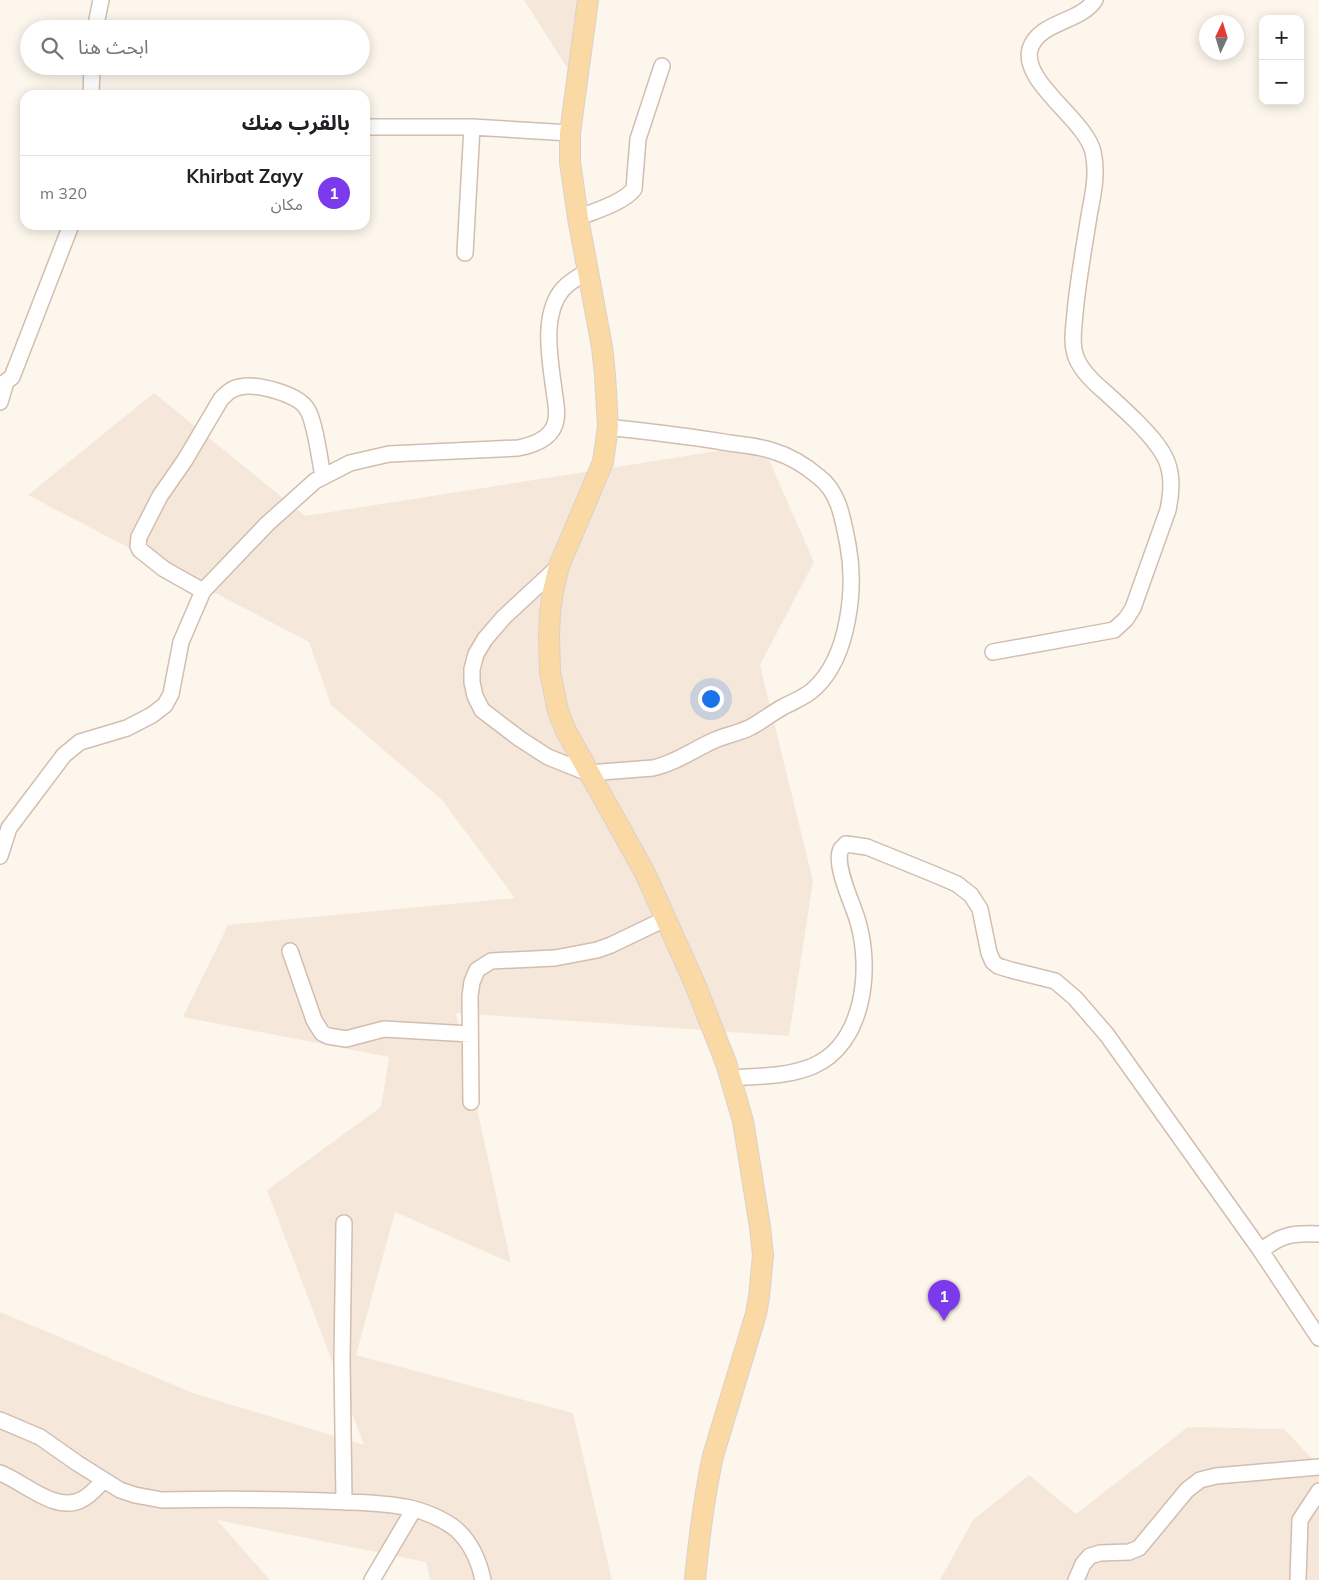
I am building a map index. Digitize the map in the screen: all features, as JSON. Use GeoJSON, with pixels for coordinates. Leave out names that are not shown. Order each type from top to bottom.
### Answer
{"type":"FeatureCollection","features":[{"type":"Feature","properties":{"kind":"main road"},"geometry":{"type":"LineString","coordinates":[[588,0],[570,133],[570,162],[578,218],[603,356],[608,427],[603,462],[559,566],[550,613],[550,672],[558,710],[566,731],[636,855],[695,984],[730,1078],[743,1121],[755,1191],[763,1255],[756,1314],[708,1478],[702,1511],[695,1580]]}},
{"type":"Feature","properties":{"kind":"street"},"geometry":{"type":"LineString","coordinates":[[97,20],[102,0]]}},
{"type":"Feature","properties":{"kind":"street"},"geometry":{"type":"LineString","coordinates":[[993,652],[1114,630],[1126,619],[1132,608],[1168,510],[1172,494],[1170,472],[1166,458],[1156,442],[1094,382],[1080,365],[1075,355],[1072,340],[1076,298],[1095,180],[1093,152],[1087,138],[1042,85],[1029,59],[1031,48],[1037,37],[1048,29],[1084,11],[1095,0]]}},
{"type":"Feature","properties":{"kind":"street"},"geometry":{"type":"LineString","coordinates":[[578,218],[615,203],[634,189],[638,139],[662,66]]}},
{"type":"Feature","properties":{"kind":"street"},"geometry":{"type":"LineString","coordinates":[[91,90],[92,75]]}},
{"type":"Feature","properties":{"kind":"street"},"geometry":{"type":"LineString","coordinates":[[370,127],[472,127],[570,133]]}},
{"type":"Feature","properties":{"kind":"street"},"geometry":{"type":"LineString","coordinates":[[465,253],[472,127]]}},
{"type":"Feature","properties":{"kind":"street"},"geometry":{"type":"LineString","coordinates":[[0,402],[3,383],[12,376],[69,230]]}},
{"type":"Feature","properties":{"kind":"street"},"geometry":{"type":"LineString","coordinates":[[0,856],[5,825],[64,755],[80,742],[127,728],[152,715],[164,705],[171,694],[181,642],[203,591],[267,524],[315,481],[350,462],[368,458],[389,454],[518,448],[533,445],[552,431],[556,421],[556,407],[549,353],[549,320],[555,301],[563,289],[588,271]]}},
{"type":"Feature","properties":{"kind":"street"},"geometry":{"type":"LineString","coordinates":[[203,591],[164,569],[140,550],[137,542],[160,496],[185,460],[221,399],[229,391],[242,386],[257,386],[292,397],[303,403],[312,421],[323,477]]}},
{"type":"Feature","properties":{"kind":"street"},"geometry":{"type":"LineString","coordinates":[[559,566],[504,617],[485,639],[476,654],[472,670],[472,682],[475,696],[482,710],[501,725],[548,756],[588,773],[653,768],[672,762],[700,747],[750,727],[804,697],[825,677],[834,660],[847,624],[851,596],[849,550],[837,498],[821,478],[792,458],[773,450],[700,438],[608,427]]}},
{"type":"Feature","properties":{"kind":"street"},"geometry":{"type":"LineString","coordinates":[[730,1078],[778,1075],[812,1066],[831,1055],[842,1044],[850,1031],[858,1010],[864,984],[864,962],[859,923],[843,879],[840,856],[841,850],[846,844],[867,847],[948,880],[965,889],[976,900],[980,908],[989,953],[993,962],[998,966],[1011,970],[1055,981],[1074,998],[1107,1035],[1261,1251],[1319,1338]]}},
{"type":"Feature","properties":{"kind":"street"},"geometry":{"type":"LineString","coordinates":[[471,1102],[470,996],[472,982],[477,970],[491,961],[555,958],[597,950],[665,919]]}},
{"type":"Feature","properties":{"kind":"street"},"geometry":{"type":"LineString","coordinates":[[290,951],[314,1020],[322,1033],[328,1036],[346,1039],[384,1029],[470,1034]]}},
{"type":"Feature","properties":{"kind":"street"},"geometry":{"type":"LineString","coordinates":[[344,1223],[342,1360],[344,1502]]}},
{"type":"Feature","properties":{"kind":"street"},"geometry":{"type":"LineString","coordinates":[[1261,1251],[1278,1238],[1289,1235],[1319,1234]]}},
{"type":"Feature","properties":{"kind":"street"},"geometry":{"type":"LineString","coordinates":[[0,1420],[40,1437],[120,1490],[135,1495],[162,1500],[254,1498],[404,1506],[414,1509],[435,1517],[457,1530],[473,1549],[482,1580]]}},
{"type":"Feature","properties":{"kind":"street"},"geometry":{"type":"LineString","coordinates":[[1076,1580],[1083,1564],[1090,1556],[1100,1553],[1129,1552],[1139,1548],[1187,1490],[1200,1480],[1216,1476],[1319,1467]]}},
{"type":"Feature","properties":{"kind":"street"},"geometry":{"type":"LineString","coordinates":[[0,1473],[61,1504],[72,1504],[89,1496],[104,1480]]}},
{"type":"Feature","properties":{"kind":"street"},"geometry":{"type":"LineString","coordinates":[[1298,1580],[1299,1526],[1302,1516],[1319,1491]]}},
{"type":"Feature","properties":{"kind":"street"},"geometry":{"type":"LineString","coordinates":[[372,1580],[414,1509]]}},
{"type":"Feature","properties":{"kind":"shaded area"},"geometry":{"type":"Polygon","coordinates":[[[524,0],[597,0],[578,85],[524,0]]]}},
{"type":"Feature","properties":{"kind":"shaded area"},"geometry":{"type":"Polygon","coordinates":[[[154,393],[305,516],[762,444],[814,562],[760,665],[813,881],[789,1036],[456,1013],[511,1263],[395,1212],[356,1355],[573,1413],[612,1580],[430,1580],[426,1562],[217,1520],[270,1580],[0,1580],[0,1312],[193,1393],[364,1445],[267,1190],[381,1107],[389,1057],[183,1017],[228,925],[515,898],[441,799],[331,705],[309,642],[28,495],[154,393]]]}},
{"type":"Feature","properties":{"kind":"shaded area"},"geometry":{"type":"Polygon","coordinates":[[[1188,1427],[1284,1429],[1319,1466],[1319,1580],[940,1580],[973,1520],[1029,1475],[1076,1514],[1188,1427]]]}},
{"type":"Feature","properties":{"kind":"place","name":"Khirbat Zayy"},"geometry":{"type":"Point","coordinates":[944,1321]}}]}
